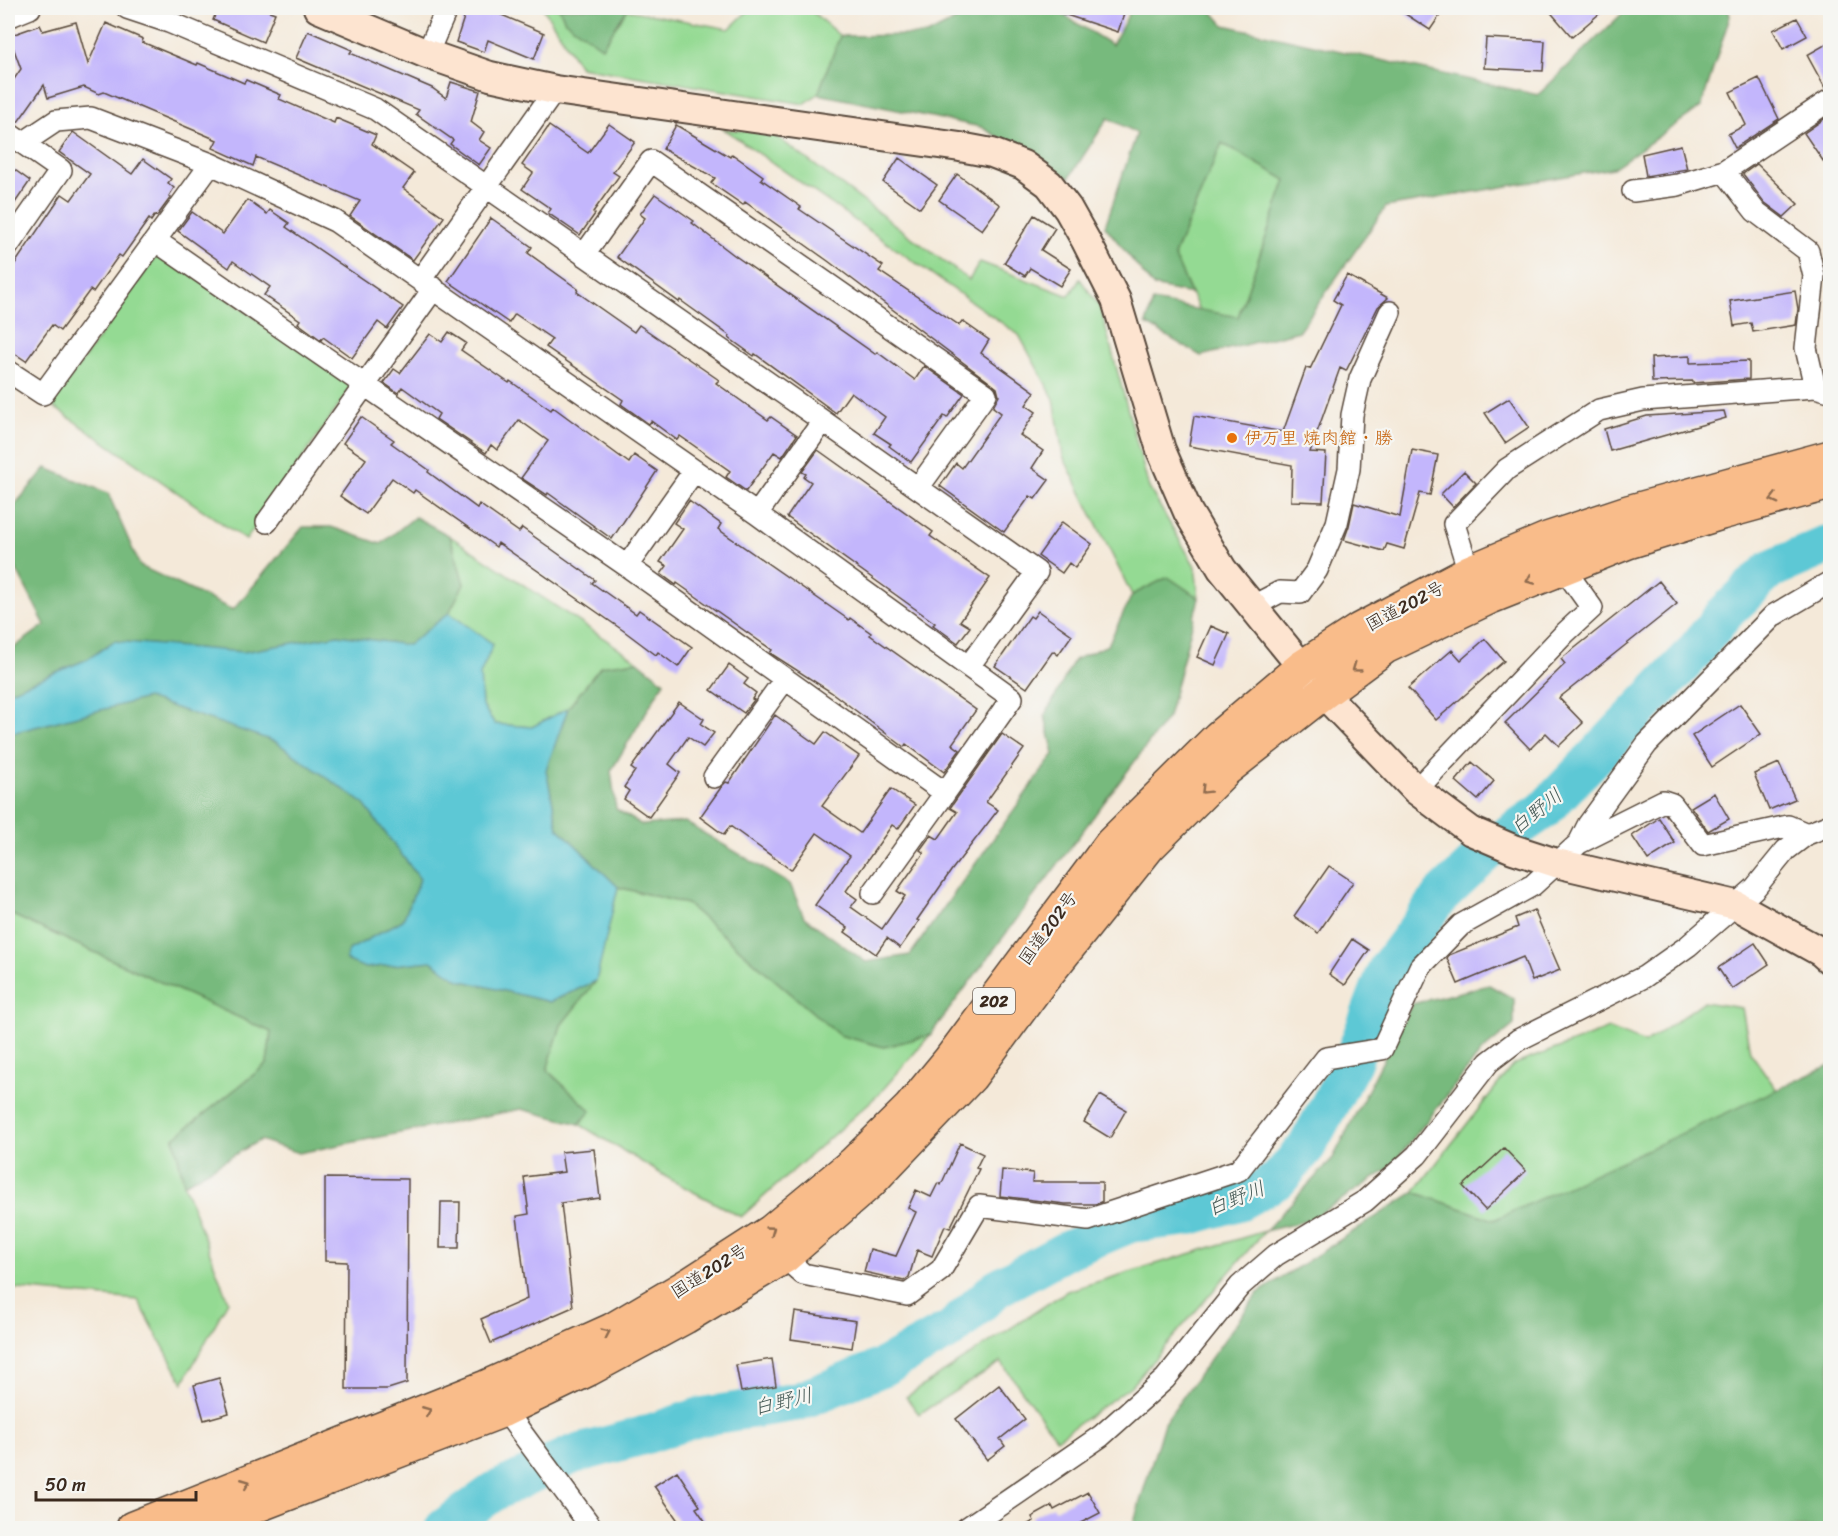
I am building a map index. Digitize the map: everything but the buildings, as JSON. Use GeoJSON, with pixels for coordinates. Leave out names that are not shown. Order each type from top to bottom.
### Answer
{"type":"FeatureCollection","features":[{"type":"Feature","properties":{"kind":"highway","name":"国道202号"},"geometry":{"type":"LineString","coordinates":[[199,1528],[495,1398],[690,1284],[772,1231],[854,1163],[910,1108],[949,1061],[1111,844],[1219,737],[1302,667],[1359,630],[1469,572],[1547,539],[1628,512],[1830,457]]}},
{"type":"Feature","properties":{"kind":"highway","name":"国道202号"},"geometry":{"type":"LineString","coordinates":[[133,1528],[495,1398],[589,1369],[647,1338],[784,1257],[869,1183],[972,1076],[1038,985],[1149,846],[1225,770],[1385,647],[1488,597],[1562,566],[1649,536],[1830,483]]}},
{"type":"Feature","properties":{"kind":"street"},"geometry":{"type":"LineString","coordinates":[[8,17],[30,8]]}},
{"type":"Feature","properties":{"kind":"street"},"geometry":{"type":"LineString","coordinates":[[127,8],[172,15],[375,110],[1037,572],[969,666]]}},
{"type":"Feature","properties":{"kind":"street"},"geometry":{"type":"LineString","coordinates":[[318,8],[427,54],[490,76],[555,90],[960,147],[992,153],[1023,165],[1048,184],[1068,209],[1116,300],[1161,450],[1188,512],[1222,569],[1323,693],[1416,790],[1471,831],[1513,849],[1556,863],[1736,905],[1821,952],[1830,960]]}},
{"type":"Feature","properties":{"kind":"street"},"geometry":{"type":"LineString","coordinates":[[427,54],[447,8]]}},
{"type":"Feature","properties":{"kind":"street"},"geometry":{"type":"LineString","coordinates":[[267,522],[364,384],[487,188],[555,90]]}},
{"type":"Feature","properties":{"kind":"street"},"geometry":{"type":"LineString","coordinates":[[1633,191],[1678,185],[1724,171],[1830,100]]}},
{"type":"Feature","properties":{"kind":"street"},"geometry":{"type":"LineString","coordinates":[[15,138],[56,121],[91,118],[211,164],[335,221],[757,514],[1012,698],[873,893]]}},
{"type":"Feature","properties":{"kind":"street"},"geometry":{"type":"LineString","coordinates":[[8,246],[61,170],[15,138]]}},
{"type":"Feature","properties":{"kind":"street"},"geometry":{"type":"LineString","coordinates":[[584,255],[651,161],[966,380],[986,394],[918,488]]}},
{"type":"Feature","properties":{"kind":"street"},"geometry":{"type":"LineString","coordinates":[[8,371],[43,394],[211,164]]}},
{"type":"Feature","properties":{"kind":"street"},"geometry":{"type":"LineString","coordinates":[[1469,572],[1454,524],[1507,469],[1599,410],[1643,400],[1823,389],[1806,348],[1814,276],[1808,251],[1755,211],[1724,171]]}},
{"type":"Feature","properties":{"kind":"street"},"geometry":{"type":"LineString","coordinates":[[156,241],[627,566],[945,793]]}},
{"type":"Feature","properties":{"kind":"street"},"geometry":{"type":"LineString","coordinates":[[1253,606],[1280,592],[1300,593],[1317,570],[1337,524],[1349,470],[1352,415],[1360,379],[1390,312]]}},
{"type":"Feature","properties":{"kind":"street"},"geometry":{"type":"LineString","coordinates":[[757,514],[823,421]]}},
{"type":"Feature","properties":{"kind":"street"},"geometry":{"type":"LineString","coordinates":[[627,566],[694,471]]}},
{"type":"Feature","properties":{"kind":"street"},"geometry":{"type":"LineString","coordinates":[[1416,790],[1565,633],[1592,608],[1562,566]]}},
{"type":"Feature","properties":{"kind":"street"},"geometry":{"type":"LineString","coordinates":[[1579,843],[1588,825],[1647,744],[1773,615],[1830,582]]}},
{"type":"Feature","properties":{"kind":"street"},"geometry":{"type":"LineString","coordinates":[[714,777],[785,679]]}},
{"type":"Feature","properties":{"kind":"street"},"geometry":{"type":"LineString","coordinates":[[784,1257],[803,1274],[907,1295],[941,1270],[980,1206],[1088,1220],[1239,1170],[1326,1058],[1382,1049],[1420,967],[1461,925],[1533,885],[1579,843],[1663,801],[1672,804],[1703,845],[1788,826],[1807,834]]}},
{"type":"Feature","properties":{"kind":"street"},"geometry":{"type":"LineString","coordinates":[[967,1528],[1101,1436],[1165,1379],[1240,1286],[1276,1255],[1365,1201],[1417,1155],[1489,1062],[1518,1040],[1644,977],[1688,946],[1736,905],[1755,888],[1786,850],[1807,834],[1830,825]]}},
{"type":"Feature","properties":{"kind":"street"},"geometry":{"type":"LineString","coordinates":[[495,1398],[592,1528]]}},
{"type":"Feature","properties":{"kind":"green space"},"geometry":{"type":"Polygon","coordinates":[[[543,8],[559,8],[565,21],[602,47],[627,10],[729,29],[751,8],[808,8],[840,36],[818,94],[804,104],[580,67],[543,8]]]}},
{"type":"Feature","properties":{"kind":"green space"},"geometry":{"type":"Polygon","coordinates":[[[559,8],[626,8],[627,10],[602,47],[565,21],[559,8]]]}},
{"type":"Feature","properties":{"kind":"green space"},"geometry":{"type":"Polygon","coordinates":[[[980,8],[1052,8],[1112,45],[1132,8],[1209,8],[1224,25],[1538,95],[1628,8],[1728,8],[1730,16],[1701,107],[1613,168],[1386,207],[1299,331],[1201,356],[1146,324],[1153,301],[1238,317],[1286,180],[1222,143],[1174,255],[1191,294],[1153,286],[1105,226],[1137,133],[1108,118],[1069,178],[981,127],[818,94],[840,36],[927,35],[980,8]]]}},
{"type":"Feature","properties":{"kind":"green space"},"geometry":{"type":"Polygon","coordinates":[[[724,129],[773,134],[969,280],[980,262],[1069,296],[1080,279],[1100,307],[1149,488],[1195,566],[1199,598],[1168,577],[1132,595],[1063,456],[1054,399],[1019,335],[724,129]]]}},
{"type":"Feature","properties":{"kind":"green space"},"geometry":{"type":"Polygon","coordinates":[[[1222,143],[1286,180],[1238,317],[1199,310],[1174,256],[1222,143]]]}},
{"type":"Feature","properties":{"kind":"green space"},"geometry":{"type":"Polygon","coordinates":[[[159,252],[353,385],[246,540],[51,405],[159,252]]]}},
{"type":"Feature","properties":{"kind":"green space"},"geometry":{"type":"Polygon","coordinates":[[[46,468],[108,493],[140,566],[233,610],[303,527],[331,527],[381,544],[415,517],[450,536],[464,584],[449,613],[408,645],[338,635],[243,652],[114,641],[88,659],[8,692],[8,652],[45,625],[8,553],[8,513],[46,468]]]}},
{"type":"Feature","properties":{"kind":"green space"},"geometry":{"type":"Polygon","coordinates":[[[450,536],[638,661],[601,666],[568,708],[532,727],[495,724],[482,705],[480,675],[493,644],[449,613],[464,584],[450,536]]]}},
{"type":"Feature","properties":{"kind":"green space"},"geometry":{"type":"Polygon","coordinates":[[[1168,577],[1199,598],[1168,717],[930,1035],[884,1047],[839,1035],[687,904],[618,887],[558,828],[546,770],[568,708],[601,666],[638,661],[664,682],[611,771],[616,809],[642,825],[685,822],[790,884],[804,917],[866,962],[910,955],[1054,754],[1045,716],[1074,660],[1108,645],[1132,595],[1168,577]]]}},
{"type":"Feature","properties":{"kind":"green space"},"geometry":{"type":"Polygon","coordinates":[[[147,698],[276,742],[363,803],[420,879],[403,920],[349,950],[365,968],[431,961],[459,980],[550,1002],[596,981],[561,1025],[547,1070],[591,1111],[579,1124],[521,1109],[299,1153],[260,1140],[184,1184],[174,1138],[267,1064],[271,1032],[8,913],[8,734],[147,698]]]}},
{"type":"Feature","properties":{"kind":"green space"},"geometry":{"type":"Polygon","coordinates":[[[618,887],[687,904],[839,1035],[884,1047],[930,1035],[880,1093],[741,1217],[673,1181],[579,1124],[591,1111],[547,1070],[561,1025],[596,981],[618,887]]]}},
{"type":"Feature","properties":{"kind":"green space"},"geometry":{"type":"Polygon","coordinates":[[[8,913],[271,1032],[267,1064],[174,1138],[184,1184],[228,1301],[183,1383],[138,1300],[8,1288],[8,913]]]}},
{"type":"Feature","properties":{"kind":"green space"},"geometry":{"type":"Polygon","coordinates":[[[1489,985],[1514,999],[1514,1025],[1481,1052],[1390,1168],[1310,1220],[1265,1231],[1333,1158],[1412,1004],[1489,985]]]}},
{"type":"Feature","properties":{"kind":"green space"},"geometry":{"type":"Polygon","coordinates":[[[1703,1002],[1742,1008],[1750,1052],[1777,1090],[1494,1220],[1414,1192],[1513,1065],[1609,1029],[1645,1043],[1703,1002]]]}},
{"type":"Feature","properties":{"kind":"green space"},"geometry":{"type":"Polygon","coordinates":[[[1830,1065],[1830,1528],[1132,1528],[1164,1423],[1258,1293],[1414,1192],[1494,1220],[1830,1065]]]}},
{"type":"Feature","properties":{"kind":"green space"},"geometry":{"type":"Polygon","coordinates":[[[1265,1231],[1131,1386],[1057,1439],[1001,1362],[919,1414],[906,1397],[1067,1291],[1265,1231]]]}},
{"type":"Feature","properties":{"kind":"water"},"geometry":{"type":"Polygon","coordinates":[[[449,613],[493,644],[480,675],[482,705],[495,724],[532,727],[568,708],[546,770],[558,828],[618,887],[596,981],[550,1002],[459,980],[431,961],[365,968],[346,960],[349,950],[403,920],[420,879],[363,803],[276,742],[147,698],[8,734],[8,692],[88,659],[114,641],[243,652],[338,635],[408,645],[449,613]]]}},
{"type":"Feature","properties":{"kind":"waterway","name":"白野川"},"geometry":{"type":"LineString","coordinates":[[444,1528],[495,1491],[572,1455],[642,1436],[699,1417],[797,1402],[881,1368],[952,1329],[997,1288],[1065,1251],[1131,1223],[1185,1217],[1240,1201],[1278,1180],[1307,1146],[1352,1063],[1387,969],[1441,896],[1499,841],[1544,810],[1689,658],[1725,613],[1770,570],[1830,544]]}},
{"type":"Feature","properties":{"kind":"place","name":"伊万里 焼肉館・勝"},"geometry":{"type":"Point","coordinates":[1232,438]}}]}
